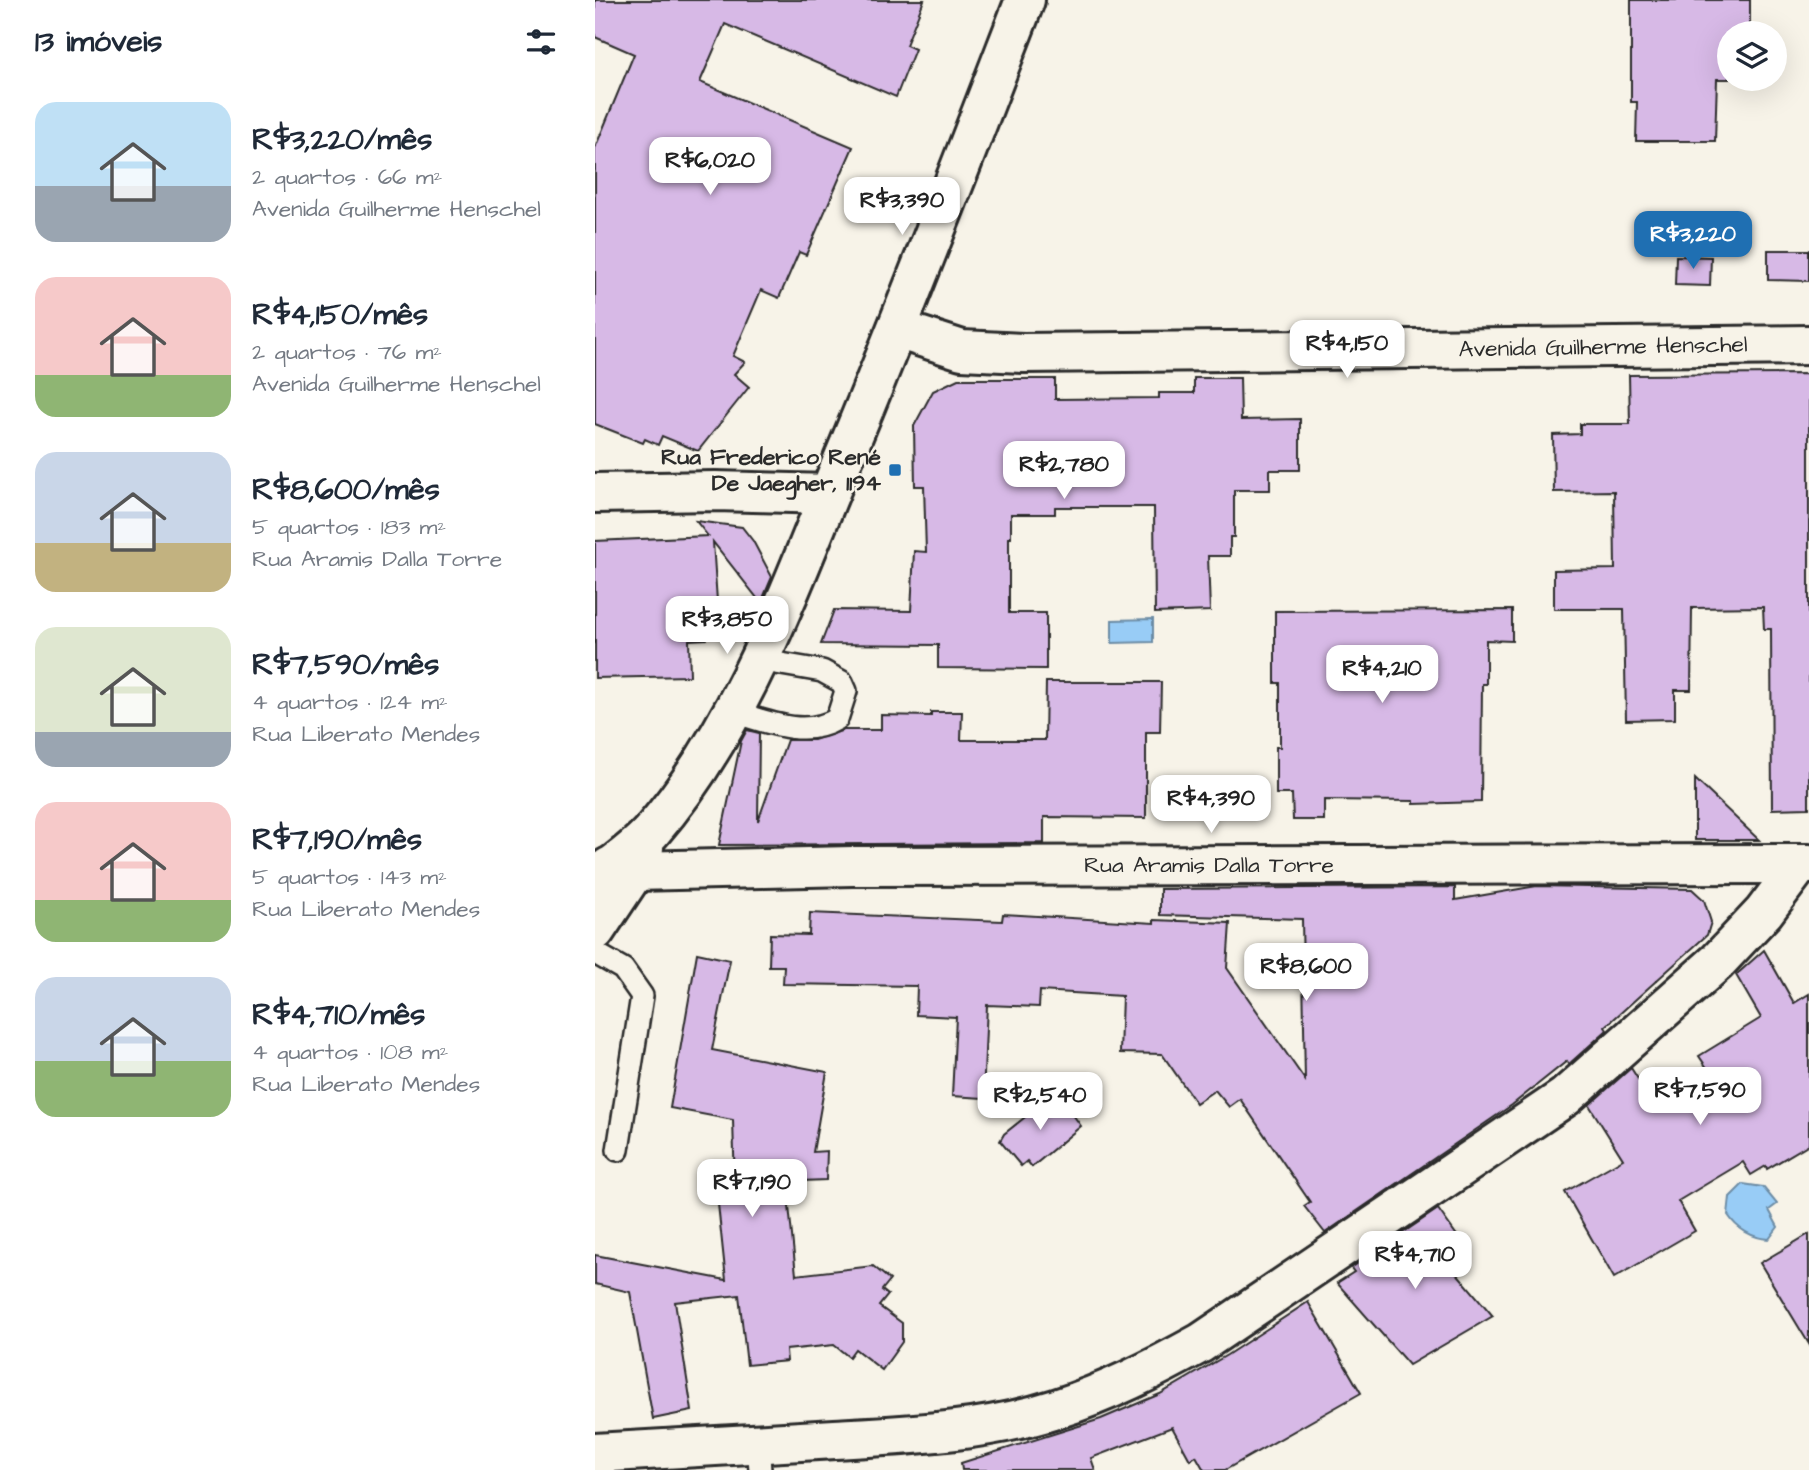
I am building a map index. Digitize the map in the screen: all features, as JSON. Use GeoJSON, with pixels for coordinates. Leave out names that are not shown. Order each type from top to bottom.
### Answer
{"type":"FeatureCollection","features":[{"type":"Feature","properties":{"kind":"street"},"geometry":{"type":"LineString","coordinates":[[595,931],[613,872],[650,833],[688,781],[731,711],[791,591],[897,329],[1025,0]]}},
{"type":"Feature","properties":{"kind":"street","name":"Avenida Guilherme Henschel"},"geometry":{"type":"LineString","coordinates":[[897,329],[962,350],[1023,353],[1809,345]]}},
{"type":"Feature","properties":{"kind":"street"},"geometry":{"type":"LineString","coordinates":[[595,493],[715,491],[829,494]]}},
{"type":"Feature","properties":{"kind":"street"},"geometry":{"type":"LineString","coordinates":[[595,1452],[759,1457],[979,1427],[1054,1410],[1115,1388],[1201,1343],[1565,1097],[1717,962],[1805,864]]}},
{"type":"Feature","properties":{"kind":"street","name":"Rua Aramis Dalla Torre"},"geometry":{"type":"LineString","coordinates":[[613,872],[852,866],[1805,864]]}},
{"type":"Feature","properties":{"kind":"lane"},"geometry":{"type":"LineString","coordinates":[[731,711],[789,728],[823,727],[837,719],[846,691],[842,682],[821,671],[758,660]]}},
{"type":"Feature","properties":{"kind":"lane"},"geometry":{"type":"LineString","coordinates":[[595,953],[623,969],[642,996],[618,1150]]}},
{"type":"Feature","properties":{"kind":"water"},"geometry":{"type":"Polygon","coordinates":[[[1153,619],[1153,642],[1112,643],[1112,620],[1153,619]]]}},
{"type":"Feature","properties":{"kind":"water"},"geometry":{"type":"Polygon","coordinates":[[[1743,1184],[1763,1187],[1777,1204],[1769,1210],[1778,1227],[1769,1239],[1745,1232],[1728,1215],[1730,1197],[1743,1184]]]}},
{"type":"Feature","properties":{"kind":"building"},"geometry":{"type":"Polygon","coordinates":[[[595,0],[924,0],[906,45],[915,49],[896,97],[725,24],[700,82],[853,147],[806,255],[799,252],[779,298],[761,290],[733,356],[745,362],[734,374],[749,387],[698,451],[662,436],[658,445],[645,439],[643,443],[595,424],[595,148],[634,54],[595,37],[595,0]]]}},
{"type":"Feature","properties":{"kind":"building"},"geometry":{"type":"Polygon","coordinates":[[[1631,0],[1750,0],[1750,21],[1717,21],[1715,141],[1636,141],[1637,102],[1631,102],[1631,0]]]}},
{"type":"Feature","properties":{"kind":"building"},"geometry":{"type":"Polygon","coordinates":[[[1768,250],[1809,250],[1809,281],[1768,280],[1768,250]]]}},
{"type":"Feature","properties":{"kind":"building"},"geometry":{"type":"Polygon","coordinates":[[[1676,256],[1711,257],[1710,286],[1675,285],[1676,256]]]}},
{"type":"Feature","properties":{"kind":"building"},"geometry":{"type":"Polygon","coordinates":[[[1809,374],[1809,808],[1772,809],[1771,629],[1764,629],[1763,607],[1692,608],[1691,690],[1675,690],[1675,719],[1626,720],[1624,609],[1554,609],[1554,570],[1615,569],[1614,491],[1554,492],[1553,435],[1580,434],[1580,424],[1630,424],[1629,375],[1809,374]]]}},
{"type":"Feature","properties":{"kind":"building"},"geometry":{"type":"Polygon","coordinates":[[[1194,378],[1240,378],[1241,420],[1300,419],[1300,470],[1270,470],[1270,490],[1234,490],[1234,537],[1230,537],[1230,556],[1208,556],[1210,611],[1155,613],[1154,507],[1055,507],[1055,514],[1011,514],[1009,538],[1009,613],[1046,613],[1046,669],[938,668],[938,645],[821,644],[834,610],[911,611],[914,551],[926,552],[924,486],[915,486],[914,426],[933,391],[958,379],[1055,379],[1055,399],[1159,398],[1159,393],[1194,393],[1194,378]]]}},
{"type":"Feature","properties":{"kind":"building"},"geometry":{"type":"Polygon","coordinates":[[[696,521],[742,527],[753,541],[772,577],[761,603],[713,542],[718,616],[706,616],[706,639],[689,640],[690,676],[595,678],[595,541],[708,536],[696,521]]]}},
{"type":"Feature","properties":{"kind":"building"},"geometry":{"type":"Polygon","coordinates":[[[1512,610],[1512,641],[1486,640],[1486,684],[1482,684],[1481,802],[1414,804],[1414,801],[1324,800],[1324,820],[1293,820],[1292,794],[1276,794],[1276,747],[1280,747],[1280,683],[1275,683],[1275,611],[1512,610]]]}},
{"type":"Feature","properties":{"kind":"building"},"geometry":{"type":"Polygon","coordinates":[[[1046,682],[1161,682],[1160,732],[1146,732],[1146,818],[1044,817],[1044,843],[719,845],[741,741],[747,730],[759,733],[758,821],[787,740],[814,740],[844,730],[881,730],[881,715],[931,716],[931,712],[962,712],[961,740],[1045,740],[1046,682]]]}},
{"type":"Feature","properties":{"kind":"building"},"geometry":{"type":"Polygon","coordinates":[[[1695,779],[1759,840],[1695,840],[1695,779]]]}},
{"type":"Feature","properties":{"kind":"building"},"geometry":{"type":"Polygon","coordinates":[[[1537,886],[1692,889],[1704,900],[1711,922],[1707,935],[1605,1027],[1607,1030],[1569,1064],[1567,1061],[1512,1105],[1325,1233],[1304,1206],[1310,1202],[1240,1099],[1229,1107],[1215,1090],[1196,1103],[1162,1054],[1120,1053],[1122,996],[1040,991],[1039,1007],[987,1005],[983,1098],[952,1096],[956,1017],[916,1015],[917,986],[783,984],[784,966],[769,966],[770,934],[809,935],[810,913],[1002,921],[1003,914],[1154,923],[1154,920],[1230,923],[1227,968],[1305,1080],[1302,919],[1160,915],[1160,889],[1455,887],[1455,900],[1537,886]]]}},
{"type":"Feature","properties":{"kind":"building"},"geometry":{"type":"Polygon","coordinates":[[[1764,950],[1794,1003],[1809,994],[1809,1144],[1767,1169],[1766,1166],[1751,1175],[1743,1162],[1678,1201],[1695,1231],[1614,1278],[1565,1192],[1623,1159],[1589,1105],[1631,1068],[1652,1101],[1707,1068],[1699,1056],[1761,1018],[1736,975],[1764,950]]]}},
{"type":"Feature","properties":{"kind":"building"},"geometry":{"type":"Polygon","coordinates":[[[697,953],[730,960],[712,1050],[827,1072],[813,1152],[827,1151],[826,1180],[802,1181],[803,1194],[788,1196],[796,1275],[873,1266],[890,1280],[882,1290],[888,1295],[879,1306],[902,1323],[902,1342],[882,1370],[855,1349],[849,1357],[834,1345],[786,1350],[787,1361],[747,1365],[739,1295],[675,1302],[692,1411],[653,1419],[630,1292],[595,1284],[595,1255],[726,1280],[716,1185],[735,1185],[733,1120],[670,1108],[697,953]]]}},
{"type":"Feature","properties":{"kind":"building"},"geometry":{"type":"Polygon","coordinates":[[[1059,1095],[1081,1126],[1032,1167],[1027,1161],[1021,1166],[1000,1141],[1004,1134],[1049,1098],[1051,1101],[1059,1095]]]}},
{"type":"Feature","properties":{"kind":"building"},"geometry":{"type":"Polygon","coordinates":[[[1438,1209],[1458,1237],[1439,1252],[1493,1316],[1409,1365],[1337,1283],[1354,1272],[1351,1268],[1438,1209]]]}},
{"type":"Feature","properties":{"kind":"building"},"geometry":{"type":"Polygon","coordinates":[[[1809,1234],[1809,1344],[1760,1263],[1809,1234]]]}},
{"type":"Feature","properties":{"kind":"building"},"geometry":{"type":"Polygon","coordinates":[[[1308,1302],[1361,1393],[1225,1470],[1204,1470],[1196,1456],[1190,1460],[1172,1427],[1091,1458],[1095,1470],[962,1470],[961,1463],[1101,1419],[1160,1394],[1227,1355],[1308,1302]]]}},
{"type":"Feature","properties":{"kind":"place","name":"Rua Frederico René De Jaegher, 1194"},"geometry":{"type":"Point","coordinates":[895,470]}}]}
